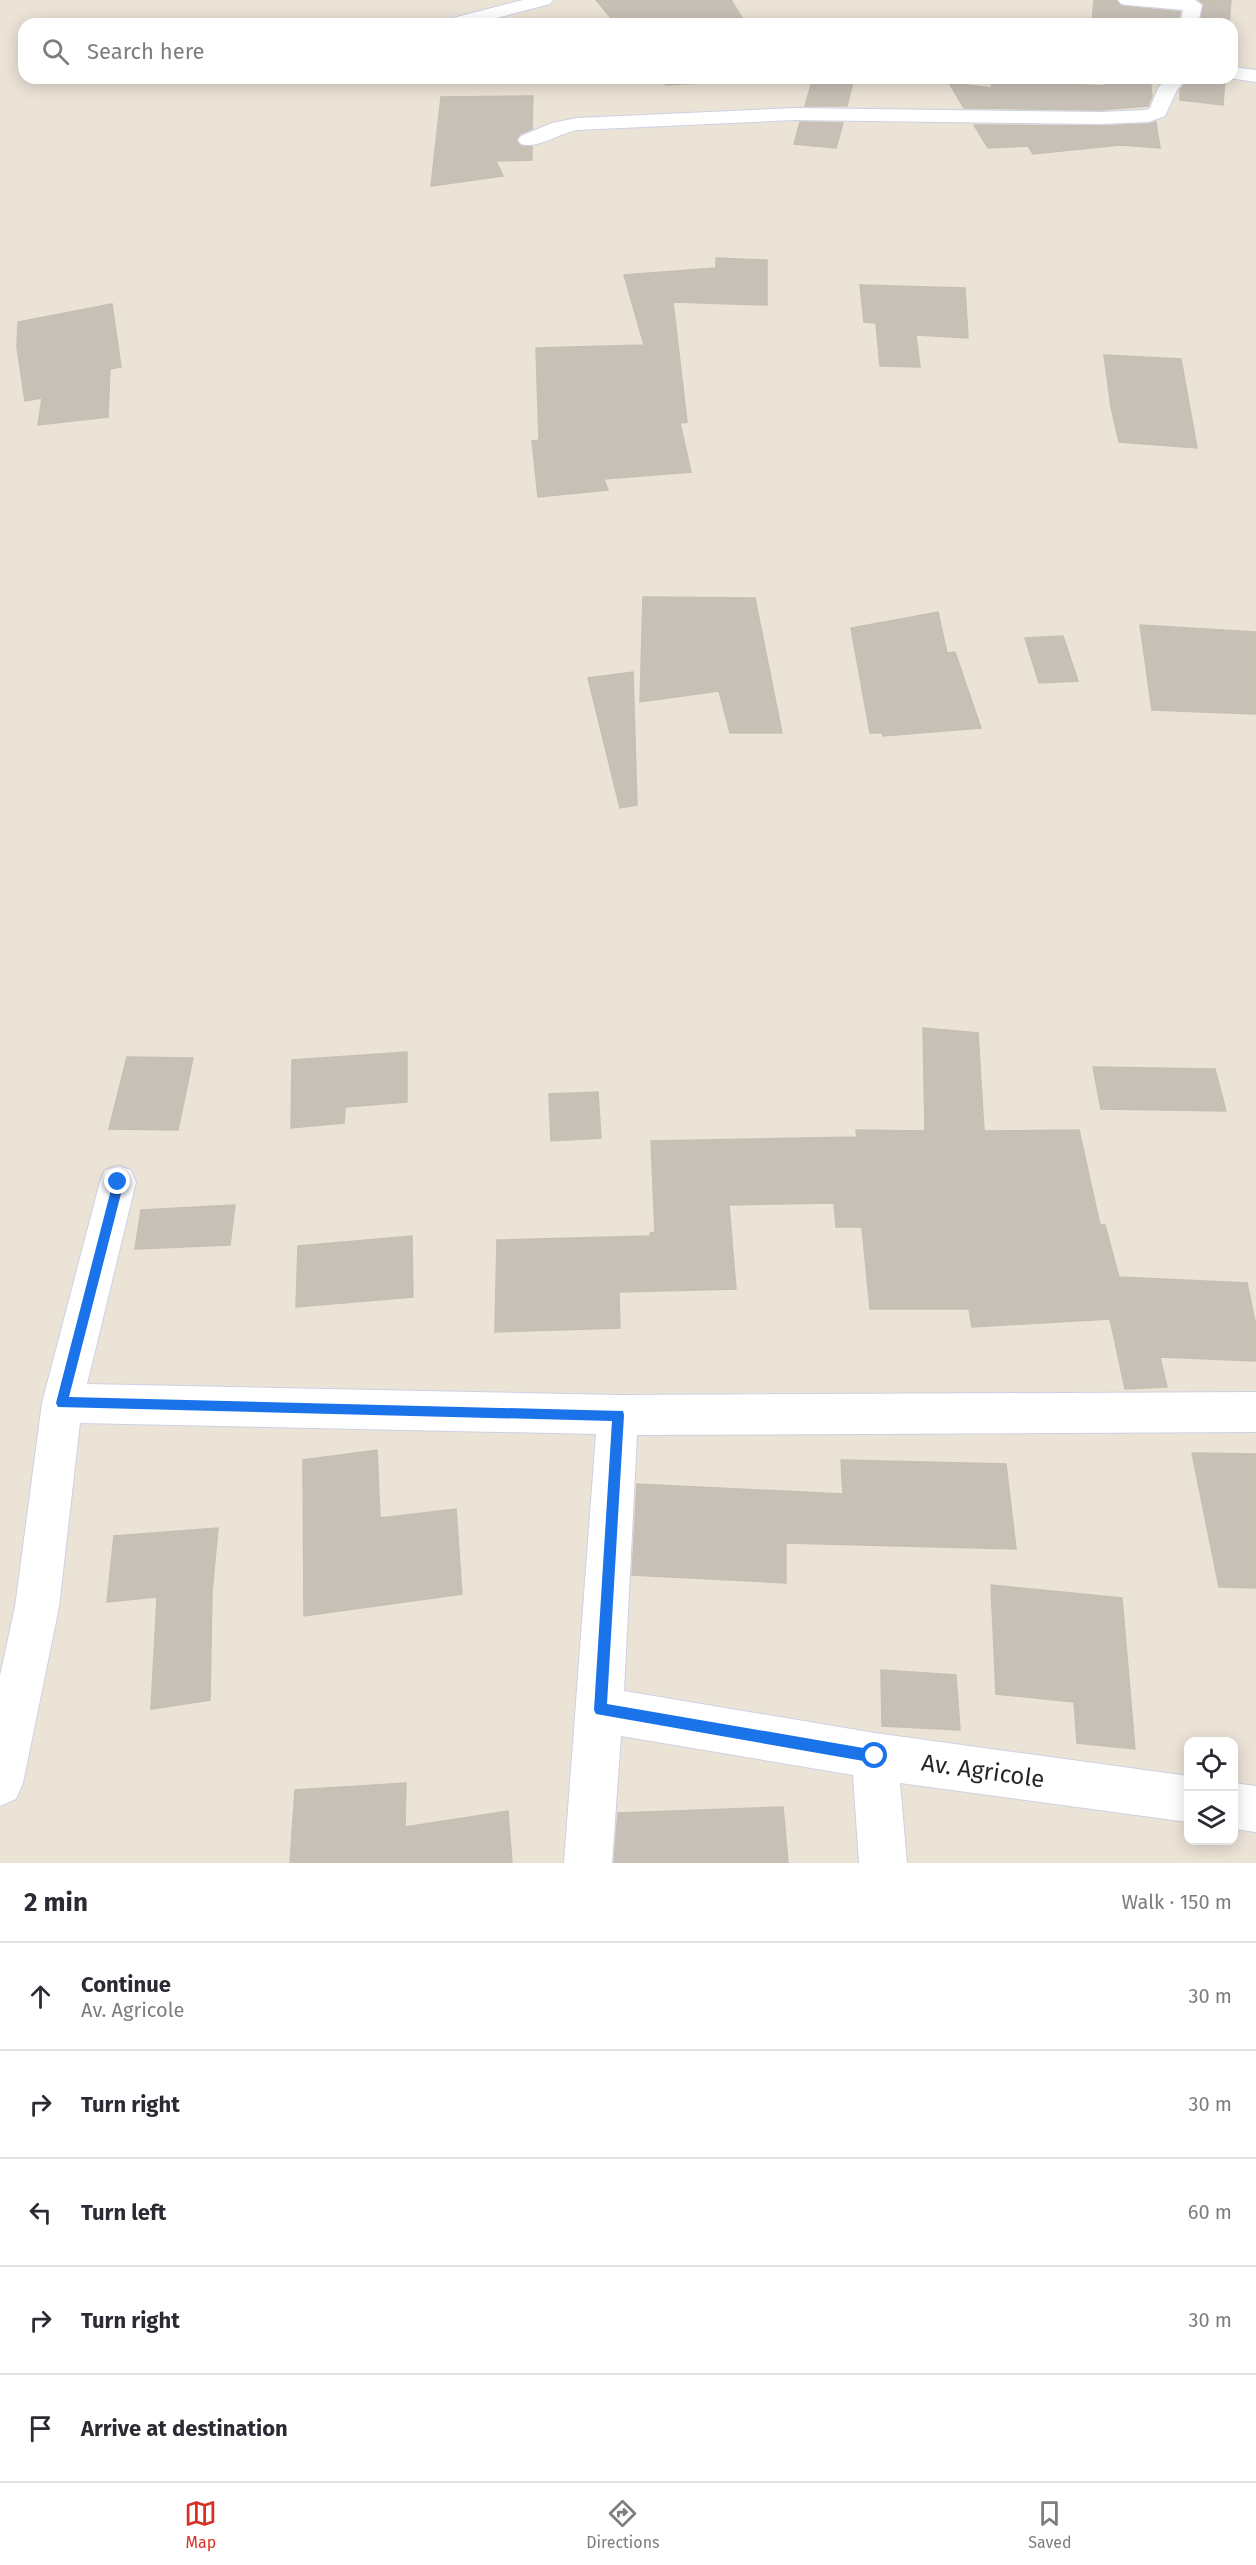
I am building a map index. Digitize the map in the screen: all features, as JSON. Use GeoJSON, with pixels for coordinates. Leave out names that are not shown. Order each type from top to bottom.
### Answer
{"type":"FeatureCollection","features":[{"type":"Feature","properties":{"kind":"street"},"geometry":{"type":"LineString","coordinates":[[475,18],[544,0]]}},
{"type":"Feature","properties":{"kind":"street"},"geometry":{"type":"LineString","coordinates":[[1127,0],[1193,5],[1190,18]]}},
{"type":"Feature","properties":{"kind":"street"},"geometry":{"type":"LineString","coordinates":[[1238,74],[1256,76]]}},
{"type":"Feature","properties":{"kind":"street"},"geometry":{"type":"LineString","coordinates":[[528,141],[559,128],[577,124],[794,114],[1100,118],[1149,116],[1158,112],[1171,84]]}},
{"type":"Feature","properties":{"kind":"street"},"geometry":{"type":"LineString","coordinates":[[0,1783],[37,1607],[62,1403],[118,1182]]}},
{"type":"Feature","properties":{"kind":"street"},"geometry":{"type":"LineString","coordinates":[[62,1403],[618,1415],[1256,1412]]}},
{"type":"Feature","properties":{"kind":"street"},"geometry":{"type":"LineString","coordinates":[[588,1863],[618,1415]]}},
{"type":"Feature","properties":{"kind":"street","name":"Av. Agricole"},"geometry":{"type":"LineString","coordinates":[[600,1710],[875,1756],[1184,1798]]}},
{"type":"Feature","properties":{"kind":"street"},"geometry":{"type":"LineString","coordinates":[[875,1756],[883,1863]]}},
{"type":"Feature","properties":{"kind":"street"},"geometry":{"type":"LineString","coordinates":[[1238,1807],[1256,1809]]}},
{"type":"Feature","properties":{"kind":"building"},"geometry":{"type":"Polygon","coordinates":[[[596,0],[731,0],[742,18],[611,18],[596,0]]]}},
{"type":"Feature","properties":{"kind":"building"},"geometry":{"type":"Polygon","coordinates":[[[1094,0],[1116,0],[1121,6],[1180,12],[1179,18],[1092,18],[1094,0]]]}},
{"type":"Feature","properties":{"kind":"building"},"geometry":{"type":"Polygon","coordinates":[[[1199,0],[1231,0],[1230,18],[1201,18],[1204,5],[1199,0]]]}},
{"type":"Feature","properties":{"kind":"building"},"geometry":{"type":"Polygon","coordinates":[[[811,84],[852,84],[847,106],[805,106],[811,84]]]}},
{"type":"Feature","properties":{"kind":"building"},"geometry":{"type":"Polygon","coordinates":[[[950,84],[992,88],[992,84],[1105,86],[1105,84],[1151,84],[1152,96],[1148,106],[1100,110],[964,108],[950,84]]]}},
{"type":"Feature","properties":{"kind":"building"},"geometry":{"type":"Polygon","coordinates":[[[1185,84],[1225,84],[1223,105],[1180,100],[1180,90],[1185,84]]]}},
{"type":"Feature","properties":{"kind":"building"},"geometry":{"type":"Polygon","coordinates":[[[533,96],[532,129],[520,134],[516,140],[521,146],[532,147],[532,160],[496,161],[503,176],[431,186],[441,97],[533,96]]]}},
{"type":"Feature","properties":{"kind":"building"},"geometry":{"type":"Polygon","coordinates":[[[800,122],[843,123],[836,148],[794,144],[800,122]]]}},
{"type":"Feature","properties":{"kind":"building"},"geometry":{"type":"Polygon","coordinates":[[[1156,122],[1160,148],[1120,145],[1033,154],[1028,146],[988,148],[974,125],[1100,126],[1156,122]]]}},
{"type":"Feature","properties":{"kind":"building"},"geometry":{"type":"Polygon","coordinates":[[[716,258],[767,260],[767,305],[673,302],[687,422],[680,423],[691,472],[604,479],[608,490],[538,497],[532,441],[539,440],[536,348],[644,345],[624,275],[716,268],[716,258]]]}},
{"type":"Feature","properties":{"kind":"building"},"geometry":{"type":"Polygon","coordinates":[[[860,285],[965,288],[968,338],[916,335],[920,367],[880,366],[876,323],[864,322],[860,285]]]}},
{"type":"Feature","properties":{"kind":"building"},"geometry":{"type":"Polygon","coordinates":[[[112,304],[121,367],[110,369],[108,417],[38,425],[42,398],[25,401],[17,347],[18,322],[112,304]]]}},
{"type":"Feature","properties":{"kind":"building"},"geometry":{"type":"Polygon","coordinates":[[[1104,355],[1181,359],[1197,448],[1119,442],[1111,407],[1104,355]]]}},
{"type":"Feature","properties":{"kind":"building"},"geometry":{"type":"Polygon","coordinates":[[[643,597],[755,598],[782,733],[730,733],[719,691],[640,702],[643,597]]]}},
{"type":"Feature","properties":{"kind":"building"},"geometry":{"type":"Polygon","coordinates":[[[938,612],[947,653],[955,652],[981,728],[883,736],[882,733],[870,733],[851,628],[938,612]]]}},
{"type":"Feature","properties":{"kind":"building"},"geometry":{"type":"Polygon","coordinates":[[[1140,625],[1256,632],[1256,714],[1152,710],[1140,625]]]}},
{"type":"Feature","properties":{"kind":"building"},"geometry":{"type":"Polygon","coordinates":[[[1063,636],[1078,681],[1039,683],[1025,638],[1063,636]]]}},
{"type":"Feature","properties":{"kind":"building"},"geometry":{"type":"Polygon","coordinates":[[[633,672],[637,805],[620,808],[588,678],[633,672]]]}},
{"type":"Feature","properties":{"kind":"building"},"geometry":{"type":"Polygon","coordinates":[[[923,1028],[978,1033],[984,1131],[1079,1130],[1100,1225],[1105,1225],[1119,1277],[1247,1283],[1256,1326],[1256,1361],[1160,1357],[1167,1387],[1125,1389],[1110,1319],[972,1327],[969,1309],[870,1309],[862,1227],[836,1227],[834,1203],[729,1205],[736,1289],[619,1292],[620,1328],[495,1332],[497,1240],[650,1236],[650,1233],[655,1232],[651,1141],[857,1137],[856,1130],[925,1131],[923,1028]]]}},
{"type":"Feature","properties":{"kind":"building"},"geometry":{"type":"Polygon","coordinates":[[[407,1052],[407,1102],[345,1107],[344,1123],[291,1128],[292,1060],[407,1052]]]}},
{"type":"Feature","properties":{"kind":"building"},"geometry":{"type":"Polygon","coordinates":[[[127,1057],[193,1058],[178,1130],[109,1129],[127,1057]]]}},
{"type":"Feature","properties":{"kind":"building"},"geometry":{"type":"Polygon","coordinates":[[[1093,1067],[1215,1069],[1226,1111],[1101,1109],[1093,1067]]]}},
{"type":"Feature","properties":{"kind":"building"},"geometry":{"type":"Polygon","coordinates":[[[598,1092],[601,1138],[551,1141],[549,1094],[598,1092]]]}},
{"type":"Feature","properties":{"kind":"building"},"geometry":{"type":"Polygon","coordinates":[[[235,1205],[230,1245],[135,1249],[141,1210],[235,1205]]]}},
{"type":"Feature","properties":{"kind":"building"},"geometry":{"type":"Polygon","coordinates":[[[412,1236],[413,1297],[296,1307],[298,1246],[412,1236]]]}},
{"type":"Feature","properties":{"kind":"building"},"geometry":{"type":"Polygon","coordinates":[[[377,1450],[380,1518],[456,1509],[462,1594],[304,1616],[303,1460],[377,1450]]]}},
{"type":"Feature","properties":{"kind":"building"},"geometry":{"type":"Polygon","coordinates":[[[1192,1453],[1256,1454],[1256,1588],[1219,1587],[1192,1453]]]}},
{"type":"Feature","properties":{"kind":"building"},"geometry":{"type":"Polygon","coordinates":[[[841,1460],[1006,1464],[1016,1549],[786,1543],[786,1583],[632,1575],[637,1484],[843,1494],[841,1460]]]}},
{"type":"Feature","properties":{"kind":"building"},"geometry":{"type":"Polygon","coordinates":[[[218,1528],[212,1592],[210,1700],[151,1709],[157,1597],[107,1602],[114,1536],[218,1528]]]}},
{"type":"Feature","properties":{"kind":"building"},"geometry":{"type":"Polygon","coordinates":[[[991,1585],[1122,1598],[1135,1749],[1077,1743],[1074,1702],[996,1694],[991,1585]]]}},
{"type":"Feature","properties":{"kind":"building"},"geometry":{"type":"Polygon","coordinates":[[[881,1670],[956,1675],[960,1730],[882,1726],[881,1670]]]}},
{"type":"Feature","properties":{"kind":"building"},"geometry":{"type":"Polygon","coordinates":[[[406,1783],[405,1827],[508,1811],[512,1863],[290,1863],[295,1790],[406,1783]]]}},
{"type":"Feature","properties":{"kind":"building"},"geometry":{"type":"Polygon","coordinates":[[[783,1807],[788,1863],[614,1863],[618,1813],[783,1807]]]}},
{"type":"Feature","properties":{"kind":"route"},"geometry":{"type":"LineString","coordinates":[[118,1182],[62,1403],[618,1415],[600,1710],[875,1756]]}}]}
